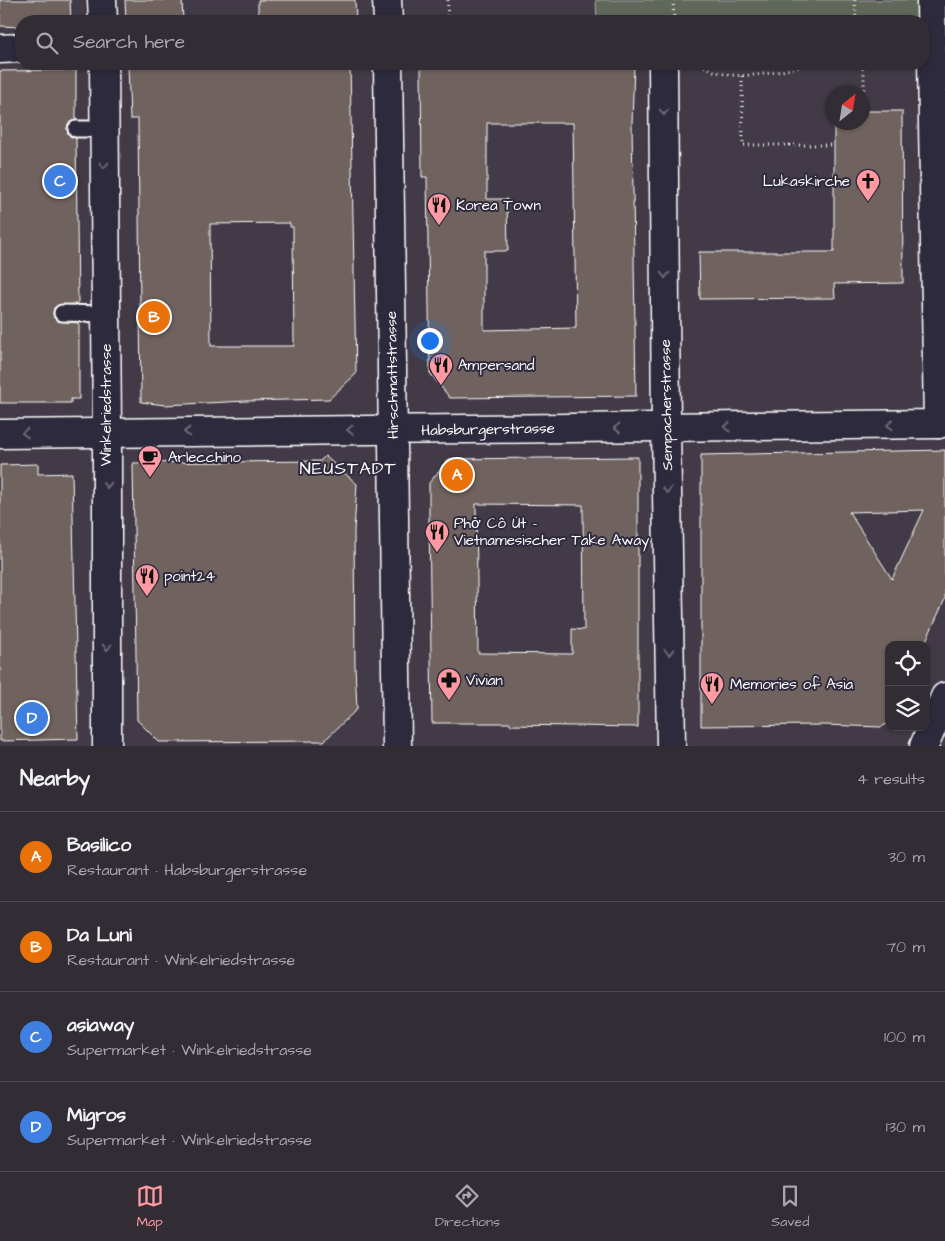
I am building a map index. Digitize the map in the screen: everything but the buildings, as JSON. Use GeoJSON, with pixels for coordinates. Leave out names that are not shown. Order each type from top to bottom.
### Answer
{"type":"FeatureCollection","features":[{"type":"Feature","properties":{"kind":"street"},"geometry":{"type":"LineString","coordinates":[[102,0],[103,15]]}},
{"type":"Feature","properties":{"kind":"street"},"geometry":{"type":"LineString","coordinates":[[387,0],[388,15]]}},
{"type":"Feature","properties":{"kind":"street"},"geometry":{"type":"LineString","coordinates":[[932,0],[938,44],[942,423]]}},
{"type":"Feature","properties":{"kind":"street"},"geometry":{"type":"LineString","coordinates":[[0,49],[15,48]]}},
{"type":"Feature","properties":{"kind":"street","name":"Winkelriedstrasse"},"geometry":{"type":"LineString","coordinates":[[104,70],[107,432],[106,746]]}},
{"type":"Feature","properties":{"kind":"street","name":"Hirschmattstrasse"},"geometry":{"type":"LineString","coordinates":[[388,70],[396,746]]}},
{"type":"Feature","properties":{"kind":"street","name":"Sempacherstrasse"},"geometry":{"type":"LineString","coordinates":[[664,70],[666,427],[671,746]]}},
{"type":"Feature","properties":{"kind":"street","name":"Habsburgerstrasse"},"geometry":{"type":"LineString","coordinates":[[0,434],[942,423]]}},
{"type":"Feature","properties":{"kind":"street"},"geometry":{"type":"LineString","coordinates":[[924,746],[945,697]]}},
{"type":"Feature","properties":{"kind":"lane"},"geometry":{"type":"LineString","coordinates":[[76,130],[104,129]]}},
{"type":"Feature","properties":{"kind":"lane"},"geometry":{"type":"LineString","coordinates":[[62,313],[106,314]]}},
{"type":"Feature","properties":{"kind":"path"},"geometry":{"type":"LineString","coordinates":[[447,15],[448,0]]}},
{"type":"Feature","properties":{"kind":"path"},"geometry":{"type":"LineString","coordinates":[[673,0],[674,15]]}},
{"type":"Feature","properties":{"kind":"path"},"geometry":{"type":"LineString","coordinates":[[855,0],[856,15]]}},
{"type":"Feature","properties":{"kind":"path"},"geometry":{"type":"LineString","coordinates":[[713,70],[742,76],[785,70]]}},
{"type":"Feature","properties":{"kind":"path"},"geometry":{"type":"LineString","coordinates":[[863,70],[864,85]]}},
{"type":"Feature","properties":{"kind":"path"},"geometry":{"type":"LineString","coordinates":[[742,76],[743,145],[834,145]]}},
{"type":"Feature","properties":{"kind":"green space"},"geometry":{"type":"Polygon","coordinates":[[[596,0],[923,0],[924,15],[597,15],[596,0]]]}},
{"type":"Feature","properties":{"kind":"place","name":"asiaway"},"geometry":{"type":"Point","coordinates":[60,181]}},
{"type":"Feature","properties":{"kind":"place","name":"Lukaskirche"},"geometry":{"type":"Point","coordinates":[868,202]}},
{"type":"Feature","properties":{"kind":"place","name":"Korea Town"},"geometry":{"type":"Point","coordinates":[439,226]}},
{"type":"Feature","properties":{"kind":"place","name":"Da Luni"},"geometry":{"type":"Point","coordinates":[154,317]}},
{"type":"Feature","properties":{"kind":"place","name":"Ampersand"},"geometry":{"type":"Point","coordinates":[441,386]}},
{"type":"Feature","properties":{"kind":"place","name":"Basilico"},"geometry":{"type":"Point","coordinates":[457,475]}},
{"type":"Feature","properties":{"kind":"place","name":"Arlecchino"},"geometry":{"type":"Point","coordinates":[150,478]}},
{"type":"Feature","properties":{"kind":"place","name":"Phở Cô Út - Vietnamesischer Take Away"},"geometry":{"type":"Point","coordinates":[437,553]}},
{"type":"Feature","properties":{"kind":"place","name":"point24"},"geometry":{"type":"Point","coordinates":[147,597]}},
{"type":"Feature","properties":{"kind":"place","name":"Vivian"},"geometry":{"type":"Point","coordinates":[449,701]}},
{"type":"Feature","properties":{"kind":"place","name":"Memories of Asia"},"geometry":{"type":"Point","coordinates":[712,705]}},
{"type":"Feature","properties":{"kind":"place","name":"Migros"},"geometry":{"type":"Point","coordinates":[32,718]}},
{"type":"Feature","properties":{"kind":"district","name":"NEUSTADT"},"geometry":{"type":"Point","coordinates":[348,468]}}]}
